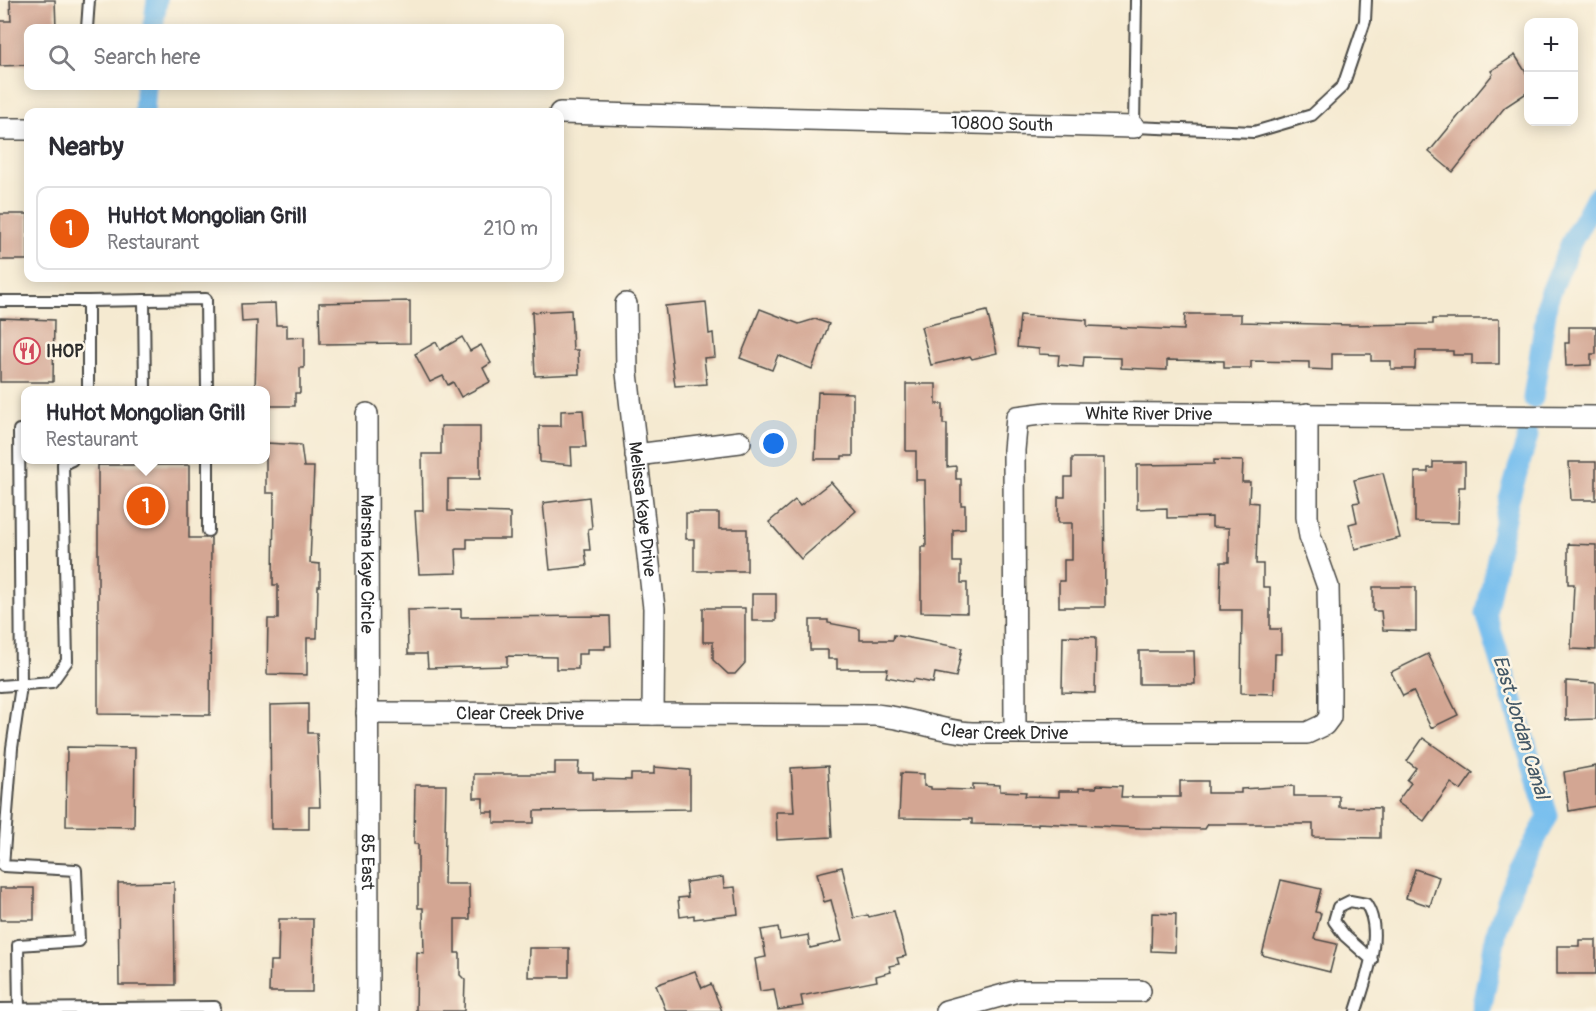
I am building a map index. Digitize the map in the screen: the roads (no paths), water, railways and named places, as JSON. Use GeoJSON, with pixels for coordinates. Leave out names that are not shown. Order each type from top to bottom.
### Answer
{"type":"FeatureCollection","features":[{"type":"Feature","properties":{"kind":"street","name":"10800 South"},"geometry":{"type":"LineString","coordinates":[[564,113],[1134,127]]}},
{"type":"Feature","properties":{"kind":"street"},"geometry":{"type":"LineString","coordinates":[[0,129],[24,129]]}},
{"type":"Feature","properties":{"kind":"street","name":"Melissa Kaye Drive"},"geometry":{"type":"LineString","coordinates":[[626,304],[627,373],[654,608],[653,714]]}},
{"type":"Feature","properties":{"kind":"street","name":"White River Drive"},"geometry":{"type":"LineString","coordinates":[[1015,732],[1014,450],[1017,417],[1047,413],[1596,417]]}},
{"type":"Feature","properties":{"kind":"street","name":"Marsha Kaye Circle"},"geometry":{"type":"LineString","coordinates":[[366,414],[367,713]]}},
{"type":"Feature","properties":{"kind":"street","name":"Clear Creek Drive"},"geometry":{"type":"LineString","coordinates":[[367,713],[881,715],[906,718],[954,732],[1298,734],[1324,725],[1330,717],[1329,606],[1323,570],[1310,536],[1307,517],[1307,414]]}},
{"type":"Feature","properties":{"kind":"street"},"geometry":{"type":"LineString","coordinates":[[636,454],[740,442]]}},
{"type":"Feature","properties":{"kind":"street","name":"85 East"},"geometry":{"type":"LineString","coordinates":[[367,713],[368,1011]]}},
{"type":"Feature","properties":{"kind":"street"},"geometry":{"type":"LineString","coordinates":[[946,1011],[1018,991],[1140,991]]}},
{"type":"Feature","properties":{"kind":"lane"},"geometry":{"type":"LineString","coordinates":[[87,24],[89,0]]}},
{"type":"Feature","properties":{"kind":"lane"},"geometry":{"type":"LineString","coordinates":[[1134,127],[1136,0]]}},
{"type":"Feature","properties":{"kind":"lane","name":"10800 South"},"geometry":{"type":"LineString","coordinates":[[1134,127],[1254,132],[1312,115],[1343,86],[1365,21],[1366,0]]}},
{"type":"Feature","properties":{"kind":"lane"},"geometry":{"type":"LineString","coordinates":[[0,301],[206,298],[207,386]]}},
{"type":"Feature","properties":{"kind":"lane"},"geometry":{"type":"LineString","coordinates":[[144,300],[145,386]]}},
{"type":"Feature","properties":{"kind":"lane"},"geometry":{"type":"LineString","coordinates":[[88,301],[88,386]]}},
{"type":"Feature","properties":{"kind":"lane"},"geometry":{"type":"LineString","coordinates":[[19,1009],[18,945],[79,940],[76,870],[3,866],[3,832],[21,686],[19,430],[21,430]]}},
{"type":"Feature","properties":{"kind":"lane"},"geometry":{"type":"LineString","coordinates":[[0,686],[52,682],[67,661],[63,464]]}},
{"type":"Feature","properties":{"kind":"lane"},"geometry":{"type":"LineString","coordinates":[[208,464],[208,531]]}},
{"type":"Feature","properties":{"kind":"lane"},"geometry":{"type":"LineString","coordinates":[[1356,1011],[1372,960],[1373,915],[1366,904],[1350,901],[1338,907],[1334,921],[1345,936],[1372,960]]}},
{"type":"Feature","properties":{"kind":"lane"},"geometry":{"type":"LineString","coordinates":[[0,1009],[214,1007],[214,1011]]}},
{"type":"Feature","properties":{"kind":"waterway"},"geometry":{"type":"LineString","coordinates":[[154,24],[157,0]]}},
{"type":"Feature","properties":{"kind":"waterway"},"geometry":{"type":"LineString","coordinates":[[144,108],[146,90]]}},
{"type":"Feature","properties":{"kind":"waterway","name":"East Jordan Canal"},"geometry":{"type":"LineString","coordinates":[[1533,398],[1548,299],[1571,243],[1596,197]]}},
{"type":"Feature","properties":{"kind":"waterway","name":"East Jordan Canal"},"geometry":{"type":"LineString","coordinates":[[1481,1011],[1497,930],[1515,879],[1548,816],[1486,614],[1508,503],[1528,436]]}},
{"type":"Feature","properties":{"kind":"place","name":"IHOP"},"geometry":{"type":"Point","coordinates":[27,351]}},
{"type":"Feature","properties":{"kind":"place","name":"HuHot Mongolian Grill"},"geometry":{"type":"Point","coordinates":[146,506]}}]}
